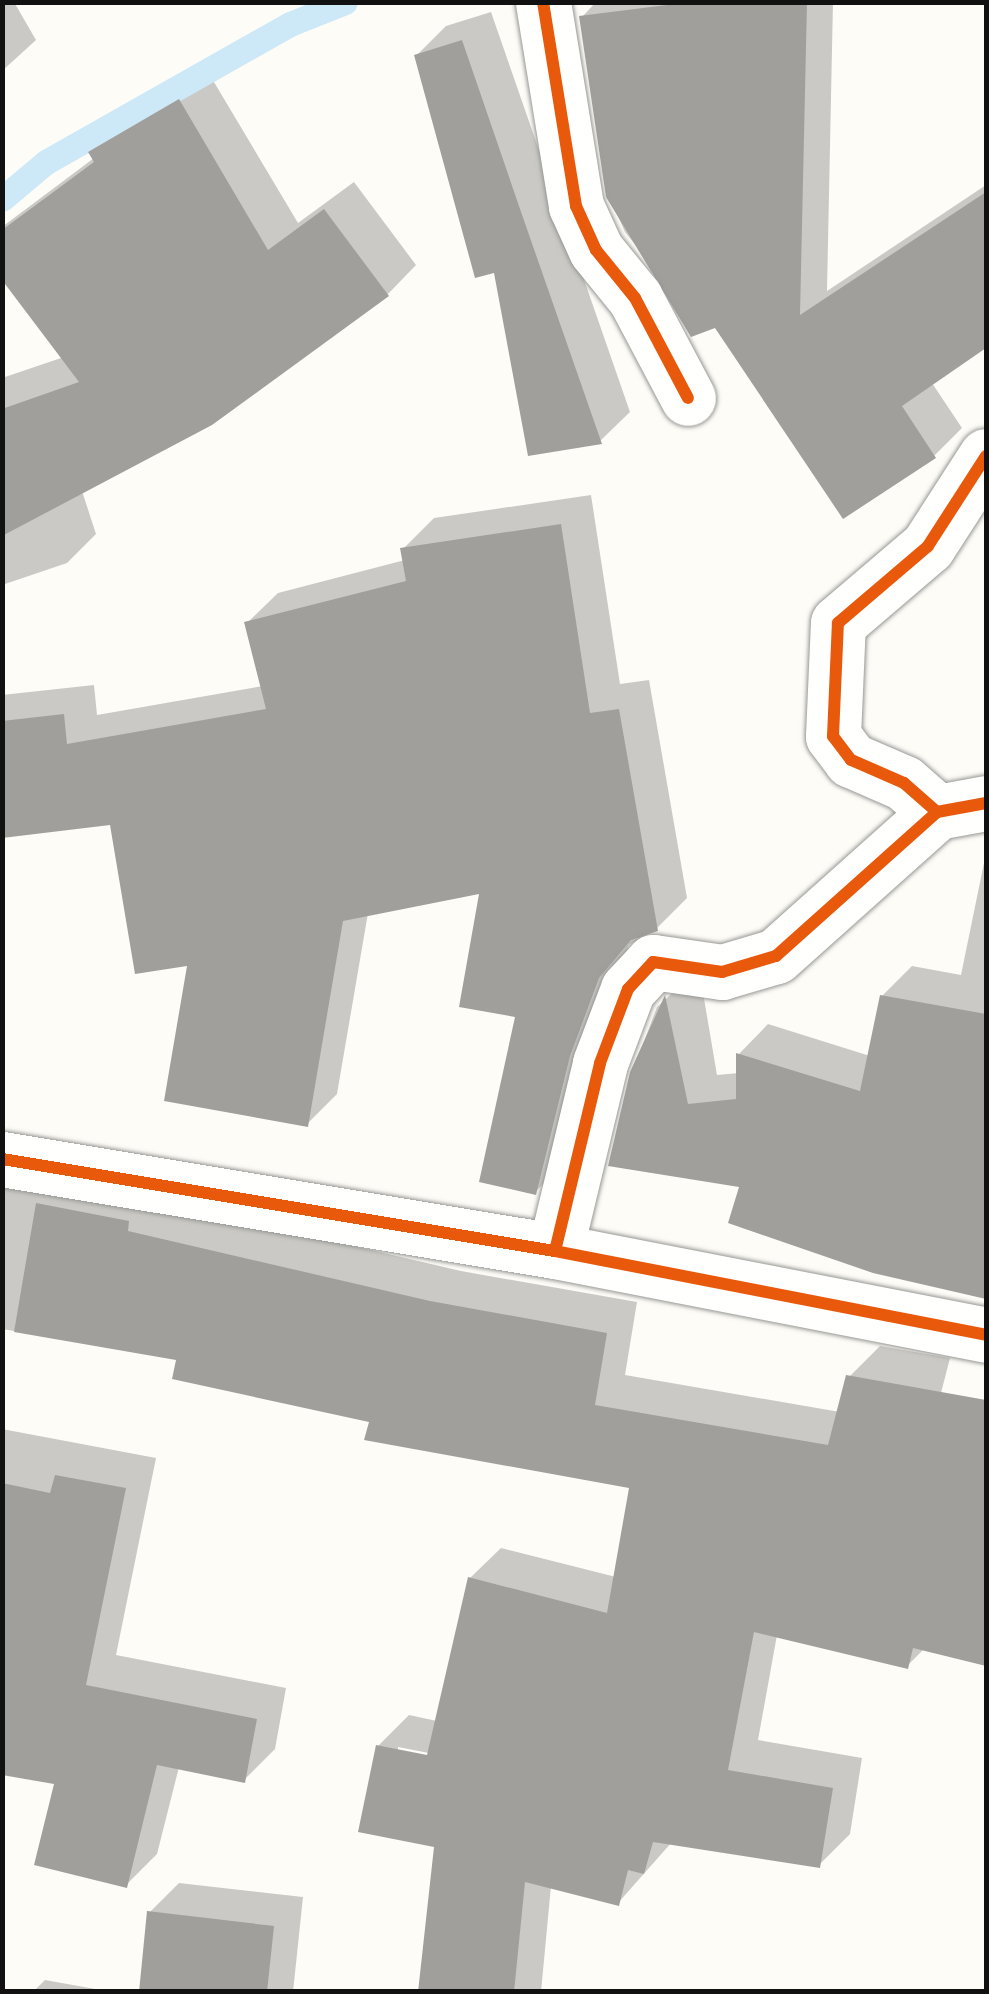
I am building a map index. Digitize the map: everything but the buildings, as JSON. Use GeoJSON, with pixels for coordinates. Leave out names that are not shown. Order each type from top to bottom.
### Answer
{"type":"FeatureCollection","features":[{"type":"Feature","properties":{"kind":"street"},"geometry":{"type":"LineString","coordinates":[[543,2],[576,206],[596,250],[635,298],[688,398]]}},
{"type":"Feature","properties":{"kind":"street"},"geometry":{"type":"LineString","coordinates":[[555,1251],[590,1098],[628,989],[653,962],[722,972],[776,956],[962,808],[851,760],[833,736],[838,623],[928,546],[986,456]]}},
{"type":"Feature","properties":{"kind":"street"},"geometry":{"type":"LineString","coordinates":[[2,1159],[555,1251],[986,1335]]}},
{"type":"Feature","properties":{"kind":"waterway"},"geometry":{"type":"LineString","coordinates":[[2,199],[46,162],[290,24],[345,2]]}},
{"type":"Feature","properties":{"kind":"cycle path"},"geometry":{"type":"LineString","coordinates":[[543,2],[576,206],[596,250],[635,298],[688,398]]}},
{"type":"Feature","properties":{"kind":"cycle path"},"geometry":{"type":"LineString","coordinates":[[937,812],[904,783],[851,760],[833,736],[838,623],[928,546],[986,456]]}},
{"type":"Feature","properties":{"kind":"cycle path"},"geometry":{"type":"LineString","coordinates":[[555,1251],[600,1063],[628,989],[653,962],[722,972],[776,956],[937,812],[986,803]]}},
{"type":"Feature","properties":{"kind":"cycle path"},"geometry":{"type":"LineString","coordinates":[[2,1159],[555,1251],[986,1335]]}}]}
